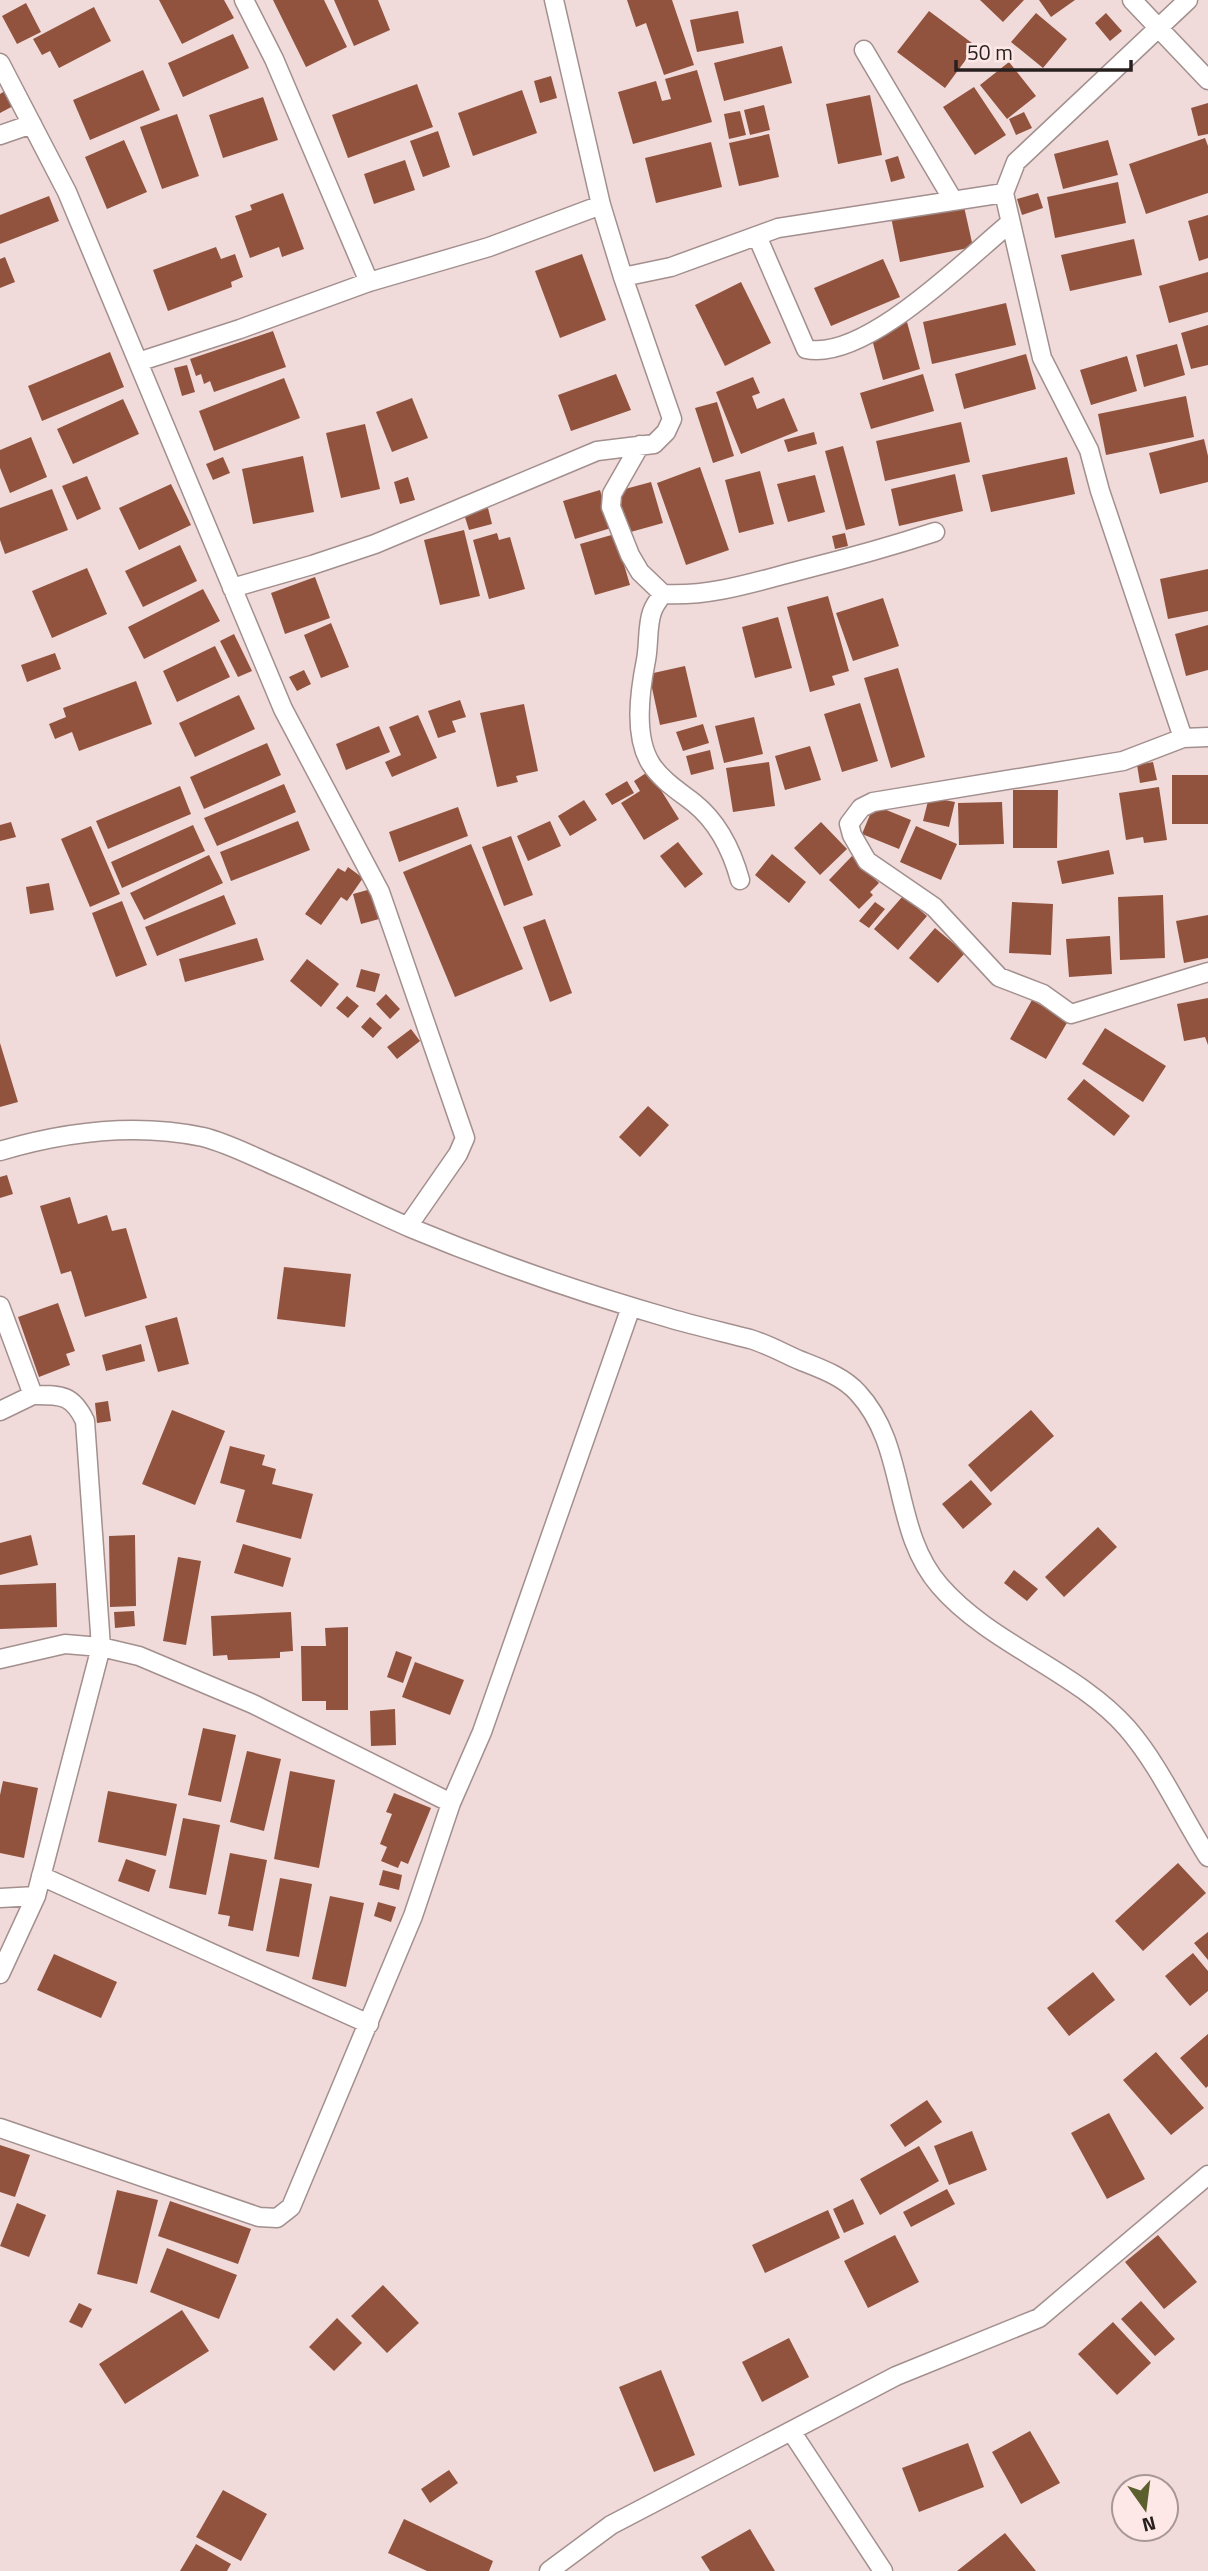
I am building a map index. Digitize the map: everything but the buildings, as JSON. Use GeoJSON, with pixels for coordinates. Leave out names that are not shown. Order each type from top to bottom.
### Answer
{"type":"FeatureCollection","features":[{"type":"Feature","properties":{"kind":"street"},"geometry":{"type":"LineString","coordinates":[[244,0],[274,59],[369,282]]}},
{"type":"Feature","properties":{"kind":"street"},"geometry":{"type":"LineString","coordinates":[[232,588],[375,544],[597,451],[654,444],[666,432],[672,419],[601,205],[554,0]]}},
{"type":"Feature","properties":{"kind":"street"},"geometry":{"type":"LineString","coordinates":[[1132,0],[1208,80]]}},
{"type":"Feature","properties":{"kind":"street"},"geometry":{"type":"LineString","coordinates":[[1183,738],[1088,450],[1042,358],[1004,193],[1016,162],[1188,0]]}},
{"type":"Feature","properties":{"kind":"street"},"geometry":{"type":"LineString","coordinates":[[863,50],[953,200]]}},
{"type":"Feature","properties":{"kind":"street"},"geometry":{"type":"LineString","coordinates":[[0,63],[67,192],[289,720],[380,892],[465,1138],[458,1154],[408,1226]]}},
{"type":"Feature","properties":{"kind":"street"},"geometry":{"type":"LineString","coordinates":[[0,135],[32,124]]}},
{"type":"Feature","properties":{"kind":"street"},"geometry":{"type":"LineString","coordinates":[[623,277],[671,267],[778,228],[1004,193]]}},
{"type":"Feature","properties":{"kind":"street"},"geometry":{"type":"LineString","coordinates":[[138,362],[240,329],[369,282],[489,247],[601,205]]}},
{"type":"Feature","properties":{"kind":"street"},"geometry":{"type":"LineString","coordinates":[[757,236],[806,349],[817,351],[834,348],[897,319],[1010,223]]}},
{"type":"Feature","properties":{"kind":"street"},"geometry":{"type":"LineString","coordinates":[[640,444],[612,494],[611,507],[629,555],[640,572],[663,594],[683,595],[723,590],[880,550],[935,532]]}},
{"type":"Feature","properties":{"kind":"street"},"geometry":{"type":"LineString","coordinates":[[663,594],[651,613],[642,681],[640,733],[644,750],[651,766],[698,806],[718,829],[733,854],[740,880]]}},
{"type":"Feature","properties":{"kind":"street"},"geometry":{"type":"LineString","coordinates":[[1208,737],[1183,738],[1123,761],[873,803],[860,808],[849,824],[866,861],[934,908],[999,977],[1043,995],[1070,1014],[1208,972]]}},
{"type":"Feature","properties":{"kind":"street"},"geometry":{"type":"LineString","coordinates":[[0,1151],[76,1133],[146,1132],[200,1137],[225,1143],[408,1226],[489,1259],[631,1307],[707,1330],[753,1340],[833,1374],[858,1393],[875,1419],[890,1450],[906,1523],[916,1552],[938,1585],[965,1612],[1092,1698],[1126,1728],[1162,1779],[1208,1857]]}},
{"type":"Feature","properties":{"kind":"street"},"geometry":{"type":"LineString","coordinates":[[0,1306],[33,1395]]}},
{"type":"Feature","properties":{"kind":"street"},"geometry":{"type":"LineString","coordinates":[[0,2128],[259,2217],[277,2218],[291,2207],[413,1916],[451,1802],[482,1732],[631,1307]]}},
{"type":"Feature","properties":{"kind":"street"},"geometry":{"type":"LineString","coordinates":[[0,1411],[33,1395],[59,1395],[78,1405],[85,1421],[101,1647],[36,1896],[0,1974]]}},
{"type":"Feature","properties":{"kind":"street"},"geometry":{"type":"LineString","coordinates":[[0,1659],[65,1644],[101,1647],[139,1656],[253,1704],[451,1802]]}},
{"type":"Feature","properties":{"kind":"street"},"geometry":{"type":"LineString","coordinates":[[41,1876],[369,2024]]}},
{"type":"Feature","properties":{"kind":"street"},"geometry":{"type":"LineString","coordinates":[[0,1898],[36,1896]]}},
{"type":"Feature","properties":{"kind":"street"},"geometry":{"type":"LineString","coordinates":[[549,2571],[611,2525],[896,2376],[1040,2318],[1208,2175]]}},
{"type":"Feature","properties":{"kind":"street"},"geometry":{"type":"LineString","coordinates":[[791,2431],[883,2571]]}}]}
